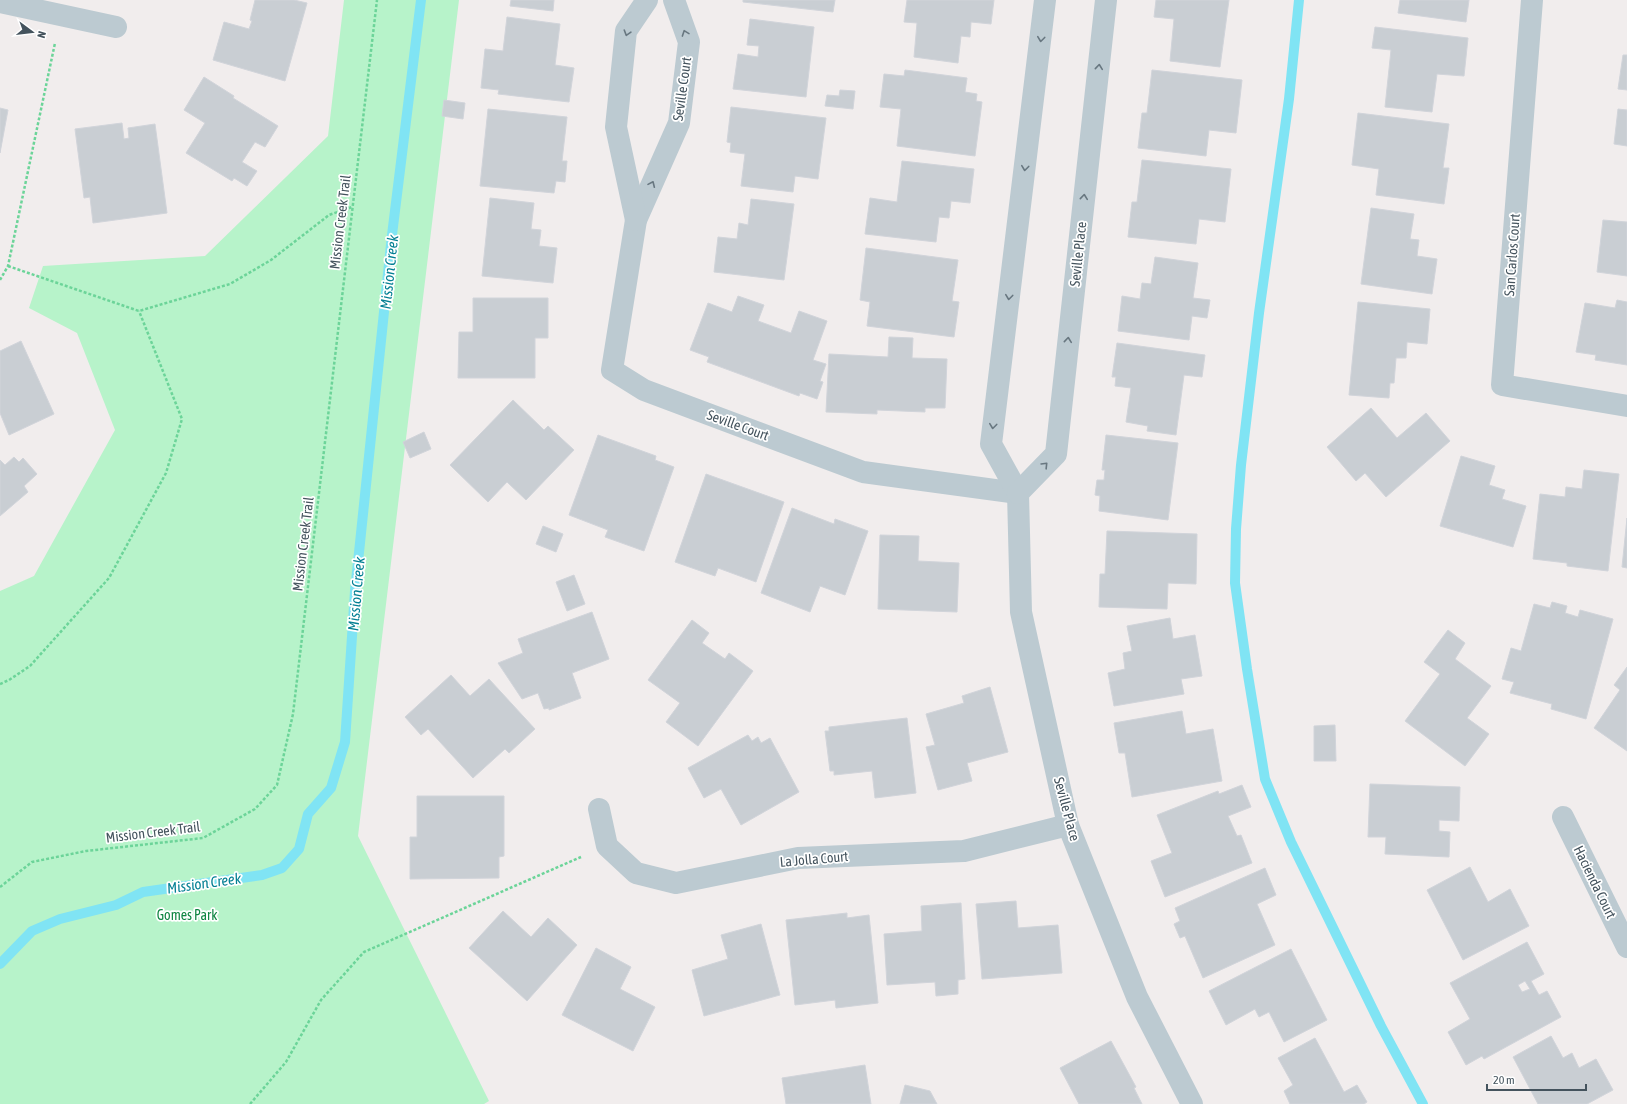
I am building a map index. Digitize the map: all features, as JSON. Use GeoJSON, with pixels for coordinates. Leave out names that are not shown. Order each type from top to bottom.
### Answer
{"type":"FeatureCollection","features":[{"type":"Feature","properties":{"kind":"street","name":"Seville Court"},"geometry":{"type":"LineString","coordinates":[[636,220],[616,127],[626,31],[647,0]]}},
{"type":"Feature","properties":{"kind":"street","name":"Seville Court"},"geometry":{"type":"LineString","coordinates":[[674,0],[689,42],[679,123],[636,220],[612,370],[644,390],[864,472],[1018,493]]}},
{"type":"Feature","properties":{"kind":"street","name":"Seville Place"},"geometry":{"type":"LineString","coordinates":[[1045,0],[991,444],[1018,493],[1021,612],[1068,825],[1138,997],[1192,1104]]}},
{"type":"Feature","properties":{"kind":"street","name":"Seville Place"},"geometry":{"type":"LineString","coordinates":[[1018,493],[1056,454],[1106,0]]}},
{"type":"Feature","properties":{"kind":"street","name":"San Carlos Court"},"geometry":{"type":"LineString","coordinates":[[1532,0],[1502,385],[1627,406]]}},
{"type":"Feature","properties":{"kind":"street"},"geometry":{"type":"LineString","coordinates":[[0,2],[116,27]]}},
{"type":"Feature","properties":{"kind":"street"},"geometry":{"type":"LineString","coordinates":[[599,809],[607,846]]}},
{"type":"Feature","properties":{"kind":"street","name":"Hacienda Court"},"geometry":{"type":"LineString","coordinates":[[1563,817],[1627,947]]}},
{"type":"Feature","properties":{"kind":"street","name":"La Jolla Court"},"geometry":{"type":"LineString","coordinates":[[607,846],[636,873],[676,883],[798,858],[964,851],[1068,825]]}},
{"type":"Feature","properties":{"kind":"path","name":"Mission Creek Trail"},"geometry":{"type":"LineString","coordinates":[[0,887],[32,862],[86,851],[202,838],[255,809],[277,785],[293,714],[352,207],[378,0]]}},
{"type":"Feature","properties":{"kind":"path"},"geometry":{"type":"LineString","coordinates":[[0,280],[8,266],[61,15]]}},
{"type":"Feature","properties":{"kind":"path"},"geometry":{"type":"LineString","coordinates":[[8,266],[139,311],[230,284],[271,260],[329,215],[352,207]]}},
{"type":"Feature","properties":{"kind":"path"},"geometry":{"type":"LineString","coordinates":[[0,684],[9,680],[30,666],[109,578],[166,473],[182,419],[139,311]]}},
{"type":"Feature","properties":{"kind":"path"},"geometry":{"type":"LineString","coordinates":[[250,1104],[286,1062],[321,1000],[364,952],[607,846]]}},
{"type":"Feature","properties":{"kind":"green space","name":"Gomes Park"},"geometry":{"type":"Polygon","coordinates":[[[344,0],[459,0],[358,836],[489,1101],[484,1104],[0,1104],[0,591],[34,576],[115,430],[77,333],[29,308],[43,266],[205,256],[328,136],[344,0]]]}},
{"type":"Feature","properties":{"kind":"building"},"geometry":{"type":"Polygon","coordinates":[[[255,0],[294,0],[307,3],[285,81],[213,60],[224,22],[249,29],[252,21],[250,20],[255,0]]]}},
{"type":"Feature","properties":{"kind":"building"},"geometry":{"type":"Polygon","coordinates":[[[511,0],[554,0],[553,11],[510,6],[511,0]]]}},
{"type":"Feature","properties":{"kind":"building"},"geometry":{"type":"Polygon","coordinates":[[[743,0],[835,0],[833,12],[743,2],[743,0]]]}},
{"type":"Feature","properties":{"kind":"building"},"geometry":{"type":"Polygon","coordinates":[[[907,0],[994,0],[991,24],[971,22],[970,37],[961,36],[958,63],[914,57],[917,23],[904,22],[907,0]]]}},
{"type":"Feature","properties":{"kind":"building"},"geometry":{"type":"Polygon","coordinates":[[[1156,0],[1229,0],[1220,67],[1170,61],[1174,19],[1154,17],[1156,0]]]}},
{"type":"Feature","properties":{"kind":"building"},"geometry":{"type":"Polygon","coordinates":[[[1400,0],[1469,0],[1466,22],[1398,13],[1400,0]]]}},
{"type":"Feature","properties":{"kind":"building"},"geometry":{"type":"Polygon","coordinates":[[[507,17],[560,24],[555,65],[574,68],[569,102],[498,94],[499,90],[481,88],[485,49],[503,51],[507,17]]]}},
{"type":"Feature","properties":{"kind":"building"},"geometry":{"type":"Polygon","coordinates":[[[750,19],[814,27],[806,97],[733,89],[738,54],[758,57],[759,46],[747,45],[750,19]]]}},
{"type":"Feature","properties":{"kind":"building"},"geometry":{"type":"Polygon","coordinates":[[[1375,27],[1468,38],[1464,76],[1437,74],[1432,112],[1385,107],[1391,50],[1372,48],[1375,27]]]}},
{"type":"Feature","properties":{"kind":"building"},"geometry":{"type":"Polygon","coordinates":[[[1623,55],[1627,55],[1627,90],[1618,89],[1623,55]]]}},
{"type":"Feature","properties":{"kind":"building"},"geometry":{"type":"Polygon","coordinates":[[[905,70],[967,78],[965,92],[977,94],[976,101],[982,102],[975,156],[897,146],[901,109],[880,107],[884,74],[904,76],[905,70]]]}},
{"type":"Feature","properties":{"kind":"building"},"geometry":{"type":"Polygon","coordinates":[[[1152,70],[1242,80],[1236,133],[1209,130],[1206,156],[1138,148],[1142,113],[1147,113],[1152,70]]]}},
{"type":"Feature","properties":{"kind":"building"},"geometry":{"type":"Polygon","coordinates":[[[204,77],[234,96],[233,98],[278,126],[265,147],[255,142],[242,162],[257,171],[247,186],[234,178],[232,181],[186,153],[205,123],[184,110],[204,77]]]}},
{"type":"Feature","properties":{"kind":"building"},"geometry":{"type":"Polygon","coordinates":[[[840,90],[855,91],[853,109],[825,106],[827,95],[839,96],[840,90]]]}},
{"type":"Feature","properties":{"kind":"building"},"geometry":{"type":"Polygon","coordinates":[[[444,100],[465,103],[463,119],[442,116],[444,100]]]}},
{"type":"Feature","properties":{"kind":"building"},"geometry":{"type":"Polygon","coordinates":[[[731,107],[826,118],[818,179],[795,176],[793,192],[741,186],[745,154],[730,152],[731,143],[727,142],[731,107]]]}},
{"type":"Feature","properties":{"kind":"building"},"geometry":{"type":"Polygon","coordinates":[[[0,108],[8,110],[0,153],[0,108]]]}},
{"type":"Feature","properties":{"kind":"building"},"geometry":{"type":"Polygon","coordinates":[[[488,109],[567,117],[562,161],[567,161],[565,182],[556,181],[554,193],[480,186],[488,109]]]}},
{"type":"Feature","properties":{"kind":"building"},"geometry":{"type":"Polygon","coordinates":[[[1618,109],[1627,110],[1627,146],[1614,144],[1618,109]]]}},
{"type":"Feature","properties":{"kind":"building"},"geometry":{"type":"Polygon","coordinates":[[[1358,113],[1449,124],[1443,168],[1449,168],[1444,204],[1376,195],[1379,169],[1352,165],[1358,113]]]}},
{"type":"Feature","properties":{"kind":"building"},"geometry":{"type":"Polygon","coordinates":[[[122,123],[124,139],[129,138],[128,128],[155,124],[167,213],[93,223],[90,197],[84,198],[75,129],[122,123]]]}},
{"type":"Feature","properties":{"kind":"building"},"geometry":{"type":"Polygon","coordinates":[[[1142,160],[1231,169],[1225,222],[1199,219],[1196,244],[1128,237],[1132,202],[1137,202],[1142,160]]]}},
{"type":"Feature","properties":{"kind":"building"},"geometry":{"type":"Polygon","coordinates":[[[902,161],[974,169],[970,203],[951,201],[949,218],[939,217],[936,242],[865,234],[870,198],[897,202],[902,161]]]}},
{"type":"Feature","properties":{"kind":"building"},"geometry":{"type":"Polygon","coordinates":[[[490,198],[534,203],[531,229],[541,230],[539,246],[557,248],[553,283],[482,276],[490,198]]]}},
{"type":"Feature","properties":{"kind":"building"},"geometry":{"type":"Polygon","coordinates":[[[751,199],[794,204],[784,280],[714,272],[718,237],[737,239],[739,223],[748,225],[751,199]]]}},
{"type":"Feature","properties":{"kind":"building"},"geometry":{"type":"Polygon","coordinates":[[[1371,208],[1414,214],[1410,239],[1419,240],[1417,256],[1437,259],[1432,294],[1361,284],[1371,208]]]}},
{"type":"Feature","properties":{"kind":"building"},"geometry":{"type":"Polygon","coordinates":[[[1603,220],[1627,222],[1627,276],[1597,272],[1603,220]]]}},
{"type":"Feature","properties":{"kind":"building"},"geometry":{"type":"Polygon","coordinates":[[[866,248],[958,260],[952,301],[959,302],[954,337],[867,326],[870,302],[860,300],[866,248]]]}},
{"type":"Feature","properties":{"kind":"building"},"geometry":{"type":"Polygon","coordinates":[[[1155,257],[1198,263],[1193,298],[1210,300],[1207,318],[1192,316],[1189,340],[1118,331],[1122,296],[1140,299],[1142,283],[1151,284],[1155,257]]]}},
{"type":"Feature","properties":{"kind":"building"},"geometry":{"type":"Polygon","coordinates":[[[738,296],[764,305],[758,321],[791,333],[799,311],[827,321],[813,360],[826,364],[820,381],[823,382],[817,399],[800,393],[799,396],[707,362],[709,357],[690,350],[708,303],[732,312],[738,296]]]}},
{"type":"Feature","properties":{"kind":"building"},"geometry":{"type":"Polygon","coordinates":[[[473,298],[548,298],[548,338],[535,338],[535,378],[458,378],[459,332],[473,332],[473,298]]]}},
{"type":"Feature","properties":{"kind":"building"},"geometry":{"type":"Polygon","coordinates":[[[1617,300],[1627,302],[1627,365],[1595,360],[1596,355],[1576,352],[1585,303],[1615,308],[1617,300]]]}},
{"type":"Feature","properties":{"kind":"building"},"geometry":{"type":"Polygon","coordinates":[[[1358,302],[1430,309],[1427,344],[1407,342],[1406,358],[1396,358],[1394,383],[1390,383],[1389,398],[1349,395],[1358,302]]]}},
{"type":"Feature","properties":{"kind":"building"},"geometry":{"type":"Polygon","coordinates":[[[889,337],[913,338],[912,358],[947,359],[945,408],[925,408],[925,412],[877,410],[877,414],[826,412],[829,354],[888,357],[889,337]]]}},
{"type":"Feature","properties":{"kind":"building"},"geometry":{"type":"Polygon","coordinates":[[[21,341],[54,414],[9,435],[0,413],[0,351],[21,341]]]}},
{"type":"Feature","properties":{"kind":"building"},"geometry":{"type":"Polygon","coordinates":[[[1117,343],[1205,355],[1202,377],[1184,375],[1176,435],[1147,431],[1148,426],[1126,422],[1131,388],[1115,386],[1116,377],[1112,377],[1117,343]]]}},
{"type":"Feature","properties":{"kind":"building"},"geometry":{"type":"Polygon","coordinates":[[[513,400],[544,430],[548,426],[574,450],[526,500],[507,482],[488,502],[450,465],[513,400]]]}},
{"type":"Feature","properties":{"kind":"building"},"geometry":{"type":"Polygon","coordinates":[[[1371,408],[1397,438],[1426,413],[1450,441],[1386,497],[1365,473],[1356,481],[1327,447],[1371,408]]]}},
{"type":"Feature","properties":{"kind":"building"},"geometry":{"type":"Polygon","coordinates":[[[424,432],[431,449],[410,458],[403,442],[424,432]]]}},
{"type":"Feature","properties":{"kind":"building"},"geometry":{"type":"Polygon","coordinates":[[[598,435],[656,456],[655,460],[674,467],[644,551],[605,537],[608,530],[569,515],[598,435]]]}},
{"type":"Feature","properties":{"kind":"building"},"geometry":{"type":"Polygon","coordinates":[[[1106,435],[1178,443],[1168,520],[1099,511],[1100,496],[1095,495],[1097,480],[1104,480],[1105,470],[1102,470],[1106,435]]]}},
{"type":"Feature","properties":{"kind":"building"},"geometry":{"type":"Polygon","coordinates":[[[1461,456],[1495,466],[1489,485],[1505,490],[1502,499],[1526,506],[1513,547],[1440,526],[1461,456]]]}},
{"type":"Feature","properties":{"kind":"building"},"geometry":{"type":"Polygon","coordinates":[[[14,457],[19,462],[23,458],[37,474],[24,486],[28,492],[0,516],[0,460],[5,465],[14,457]]]}},
{"type":"Feature","properties":{"kind":"building"},"geometry":{"type":"Polygon","coordinates":[[[1584,470],[1619,474],[1608,571],[1567,566],[1567,563],[1533,559],[1540,494],[1565,497],[1566,487],[1582,489],[1584,470]]]}},
{"type":"Feature","properties":{"kind":"building"},"geometry":{"type":"Polygon","coordinates":[[[706,474],[784,502],[756,582],[718,568],[715,576],[675,562],[706,474]]]}},
{"type":"Feature","properties":{"kind":"building"},"geometry":{"type":"Polygon","coordinates":[[[792,508],[834,524],[835,519],[868,531],[845,595],[820,586],[810,612],[761,593],[792,508]]]}},
{"type":"Feature","properties":{"kind":"building"},"geometry":{"type":"Polygon","coordinates":[[[1627,518],[1627,568],[1622,567],[1627,518]]]}},
{"type":"Feature","properties":{"kind":"building"},"geometry":{"type":"Polygon","coordinates":[[[543,526],[563,534],[556,552],[536,544],[543,526]]]}},
{"type":"Feature","properties":{"kind":"building"},"geometry":{"type":"Polygon","coordinates":[[[1107,531],[1197,534],[1196,584],[1168,583],[1167,609],[1099,607],[1100,574],[1105,574],[1107,531]]]}},
{"type":"Feature","properties":{"kind":"building"},"geometry":{"type":"Polygon","coordinates":[[[880,535],[919,536],[918,561],[959,563],[957,612],[878,609],[880,535]]]}},
{"type":"Feature","properties":{"kind":"building"},"geometry":{"type":"Polygon","coordinates":[[[574,575],[585,604],[567,611],[556,582],[574,575]]]}},
{"type":"Feature","properties":{"kind":"building"},"geometry":{"type":"Polygon","coordinates":[[[1552,602],[1567,606],[1565,613],[1578,617],[1580,610],[1613,619],[1586,719],[1551,709],[1552,704],[1510,693],[1514,682],[1502,679],[1511,648],[1521,651],[1534,604],[1550,608],[1552,602]]]}},
{"type":"Feature","properties":{"kind":"building"},"geometry":{"type":"Polygon","coordinates":[[[592,612],[609,659],[572,673],[581,698],[549,710],[549,708],[544,709],[538,693],[522,699],[498,663],[523,653],[518,639],[592,612]]]}},
{"type":"Feature","properties":{"kind":"building"},"geometry":{"type":"Polygon","coordinates":[[[1170,618],[1173,639],[1195,635],[1202,676],[1181,679],[1184,694],[1114,706],[1108,673],[1125,669],[1123,653],[1132,651],[1127,626],[1170,618]]]}},
{"type":"Feature","properties":{"kind":"building"},"geometry":{"type":"Polygon","coordinates":[[[692,620],[709,633],[702,643],[725,659],[729,653],[753,671],[698,746],[666,722],[680,703],[648,680],[692,620]]]}},
{"type":"Feature","properties":{"kind":"building"},"geometry":{"type":"Polygon","coordinates":[[[1448,630],[1465,643],[1455,659],[1491,686],[1467,718],[1489,734],[1465,766],[1405,721],[1440,674],[1424,662],[1448,630]]]}},
{"type":"Feature","properties":{"kind":"building"},"geometry":{"type":"Polygon","coordinates":[[[1627,667],[1627,751],[1594,728],[1620,690],[1614,685],[1627,667]]]}},
{"type":"Feature","properties":{"kind":"building"},"geometry":{"type":"Polygon","coordinates":[[[451,675],[470,696],[489,679],[535,729],[509,753],[505,749],[473,778],[428,729],[421,735],[405,717],[451,675]]]}},
{"type":"Feature","properties":{"kind":"building"},"geometry":{"type":"Polygon","coordinates":[[[990,687],[1008,752],[967,763],[972,781],[938,790],[926,747],[935,745],[926,714],[964,703],[962,696],[990,687]]]}},
{"type":"Feature","properties":{"kind":"building"},"geometry":{"type":"Polygon","coordinates":[[[1182,711],[1186,734],[1213,729],[1222,781],[1132,797],[1125,753],[1119,753],[1114,723],[1182,711]]]}},
{"type":"Feature","properties":{"kind":"building"},"geometry":{"type":"Polygon","coordinates":[[[907,718],[916,793],[875,798],[872,771],[834,775],[834,771],[830,771],[825,731],[829,731],[829,727],[907,718]]]}},
{"type":"Feature","properties":{"kind":"building"},"geometry":{"type":"Polygon","coordinates":[[[1335,725],[1336,761],[1314,761],[1314,726],[1335,725]]]}},
{"type":"Feature","properties":{"kind":"building"},"geometry":{"type":"Polygon","coordinates":[[[748,735],[752,741],[758,737],[761,743],[770,738],[799,792],[741,825],[721,789],[704,798],[688,768],[748,735]]]}},
{"type":"Feature","properties":{"kind":"building"},"geometry":{"type":"Polygon","coordinates":[[[1370,784],[1460,787],[1459,821],[1439,820],[1439,831],[1450,832],[1449,857],[1385,854],[1386,837],[1368,837],[1370,784]]]}},
{"type":"Feature","properties":{"kind":"building"},"geometry":{"type":"Polygon","coordinates":[[[1242,785],[1251,807],[1228,816],[1237,836],[1241,835],[1252,863],[1165,897],[1151,861],[1172,853],[1157,815],[1218,791],[1219,794],[1242,785]]]}},
{"type":"Feature","properties":{"kind":"building"},"geometry":{"type":"Polygon","coordinates":[[[417,796],[504,796],[504,856],[499,857],[499,878],[410,879],[410,837],[417,837],[417,796]]]}},
{"type":"Feature","properties":{"kind":"building"},"geometry":{"type":"Polygon","coordinates":[[[1470,867],[1488,902],[1510,889],[1529,926],[1463,960],[1427,890],[1470,867]]]}},
{"type":"Feature","properties":{"kind":"building"},"geometry":{"type":"Polygon","coordinates":[[[1265,868],[1276,895],[1257,904],[1275,945],[1203,978],[1185,936],[1180,938],[1174,924],[1180,921],[1175,908],[1265,868]]]}},
{"type":"Feature","properties":{"kind":"building"},"geometry":{"type":"Polygon","coordinates":[[[1016,901],[1018,928],[1058,925],[1062,973],[982,979],[976,904],[1016,901]]]}},
{"type":"Feature","properties":{"kind":"building"},"geometry":{"type":"Polygon","coordinates":[[[961,903],[965,979],[958,980],[958,994],[936,996],[935,982],[887,985],[884,934],[922,931],[921,906],[961,903]]]}},
{"type":"Feature","properties":{"kind":"building"},"geometry":{"type":"Polygon","coordinates":[[[503,911],[531,937],[548,918],[577,945],[527,1001],[469,948],[503,911]]]}},
{"type":"Feature","properties":{"kind":"building"},"geometry":{"type":"Polygon","coordinates":[[[847,913],[847,918],[869,915],[878,1003],[836,1008],[835,1000],[795,1005],[786,920],[847,913]]]}},
{"type":"Feature","properties":{"kind":"building"},"geometry":{"type":"Polygon","coordinates":[[[761,924],[780,995],[704,1016],[692,970],[728,959],[721,935],[761,924]]]}},
{"type":"Feature","properties":{"kind":"building"},"geometry":{"type":"Polygon","coordinates":[[[1527,942],[1544,974],[1531,981],[1539,995],[1547,991],[1561,1017],[1484,1059],[1482,1056],[1466,1065],[1448,1032],[1470,1019],[1450,983],[1527,942]],[[1525,981],[1518,985],[1522,992],[1530,989],[1525,981]]]}},
{"type":"Feature","properties":{"kind":"building"},"geometry":{"type":"Polygon","coordinates":[[[596,948],[631,967],[620,989],[655,1007],[633,1051],[562,1015],[596,948]]]}},
{"type":"Feature","properties":{"kind":"building"},"geometry":{"type":"Polygon","coordinates":[[[1291,949],[1327,1020],[1284,1042],[1269,1012],[1259,1017],[1255,1009],[1226,1025],[1209,991],[1291,949]]]}},
{"type":"Feature","properties":{"kind":"building"},"geometry":{"type":"Polygon","coordinates":[[[1551,1036],[1563,1058],[1572,1053],[1579,1068],[1596,1059],[1613,1090],[1587,1104],[1538,1104],[1513,1057],[1551,1036]]]}},
{"type":"Feature","properties":{"kind":"building"},"geometry":{"type":"Polygon","coordinates":[[[1315,1038],[1344,1092],[1357,1085],[1367,1102],[1364,1104],[1290,1104],[1284,1091],[1293,1085],[1278,1058],[1315,1038]]]}},
{"type":"Feature","properties":{"kind":"building"},"geometry":{"type":"Polygon","coordinates":[[[1111,1041],[1136,1087],[1134,1088],[1142,1104],[1079,1104],[1060,1068],[1111,1041]]]}},
{"type":"Feature","properties":{"kind":"building"},"geometry":{"type":"Polygon","coordinates":[[[865,1065],[871,1104],[786,1104],[782,1078],[865,1065]]]}},
{"type":"Feature","properties":{"kind":"building"},"geometry":{"type":"Polygon","coordinates":[[[905,1085],[930,1091],[937,1104],[900,1104],[905,1085]]]}},
{"type":"Feature","properties":{"kind":"waterway","name":"Mission Creek"},"geometry":{"type":"LineString","coordinates":[[0,964],[32,931],[60,919],[116,905],[143,892],[262,875],[282,868],[299,849],[308,814],[331,788],[345,742],[355,591],[392,235],[421,0]]}},
{"type":"Feature","properties":{"kind":"waterway"},"geometry":{"type":"LineString","coordinates":[[1299,0],[1289,99],[1259,313],[1241,465],[1236,529],[1235,583],[1265,779],[1291,842],[1381,1026],[1423,1104]]}}]}
